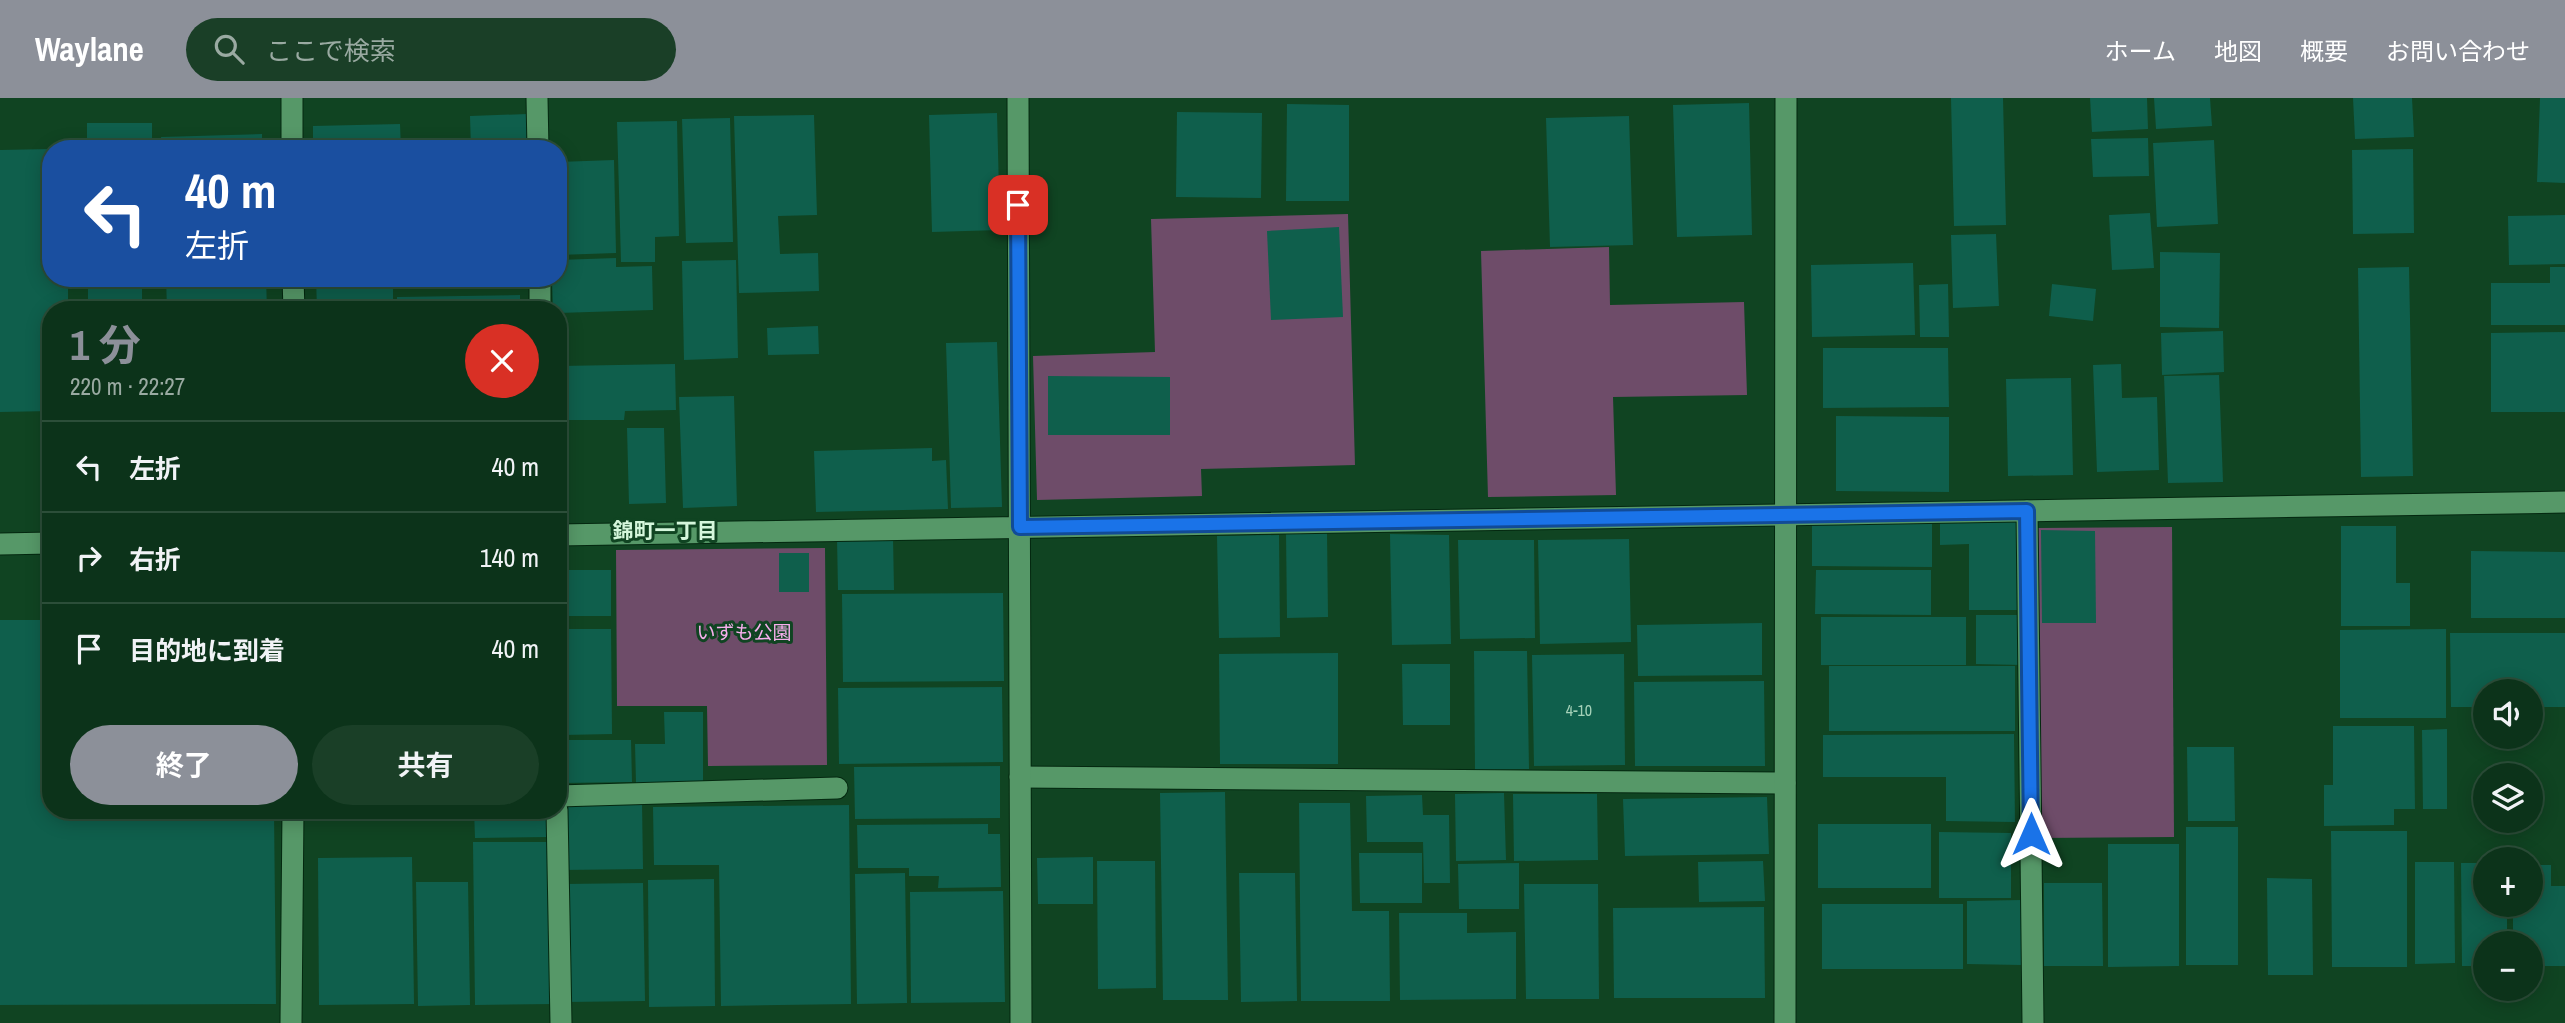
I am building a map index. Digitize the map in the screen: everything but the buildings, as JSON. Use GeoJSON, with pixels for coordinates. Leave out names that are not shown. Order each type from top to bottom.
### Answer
{"type":"FeatureCollection","features":[{"type":"Feature","properties":{"kind":"street"},"geometry":{"type":"LineString","coordinates":[[292,98],[292,140]]}},
{"type":"Feature","properties":{"kind":"street"},"geometry":{"type":"LineString","coordinates":[[537,98],[538,140]]}},
{"type":"Feature","properties":{"kind":"street"},"geometry":{"type":"LineString","coordinates":[[1018,98],[1021,1023]]}},
{"type":"Feature","properties":{"kind":"street"},"geometry":{"type":"LineString","coordinates":[[1785,1023],[1786,98]]}},
{"type":"Feature","properties":{"kind":"street"},"geometry":{"type":"LineString","coordinates":[[567,535],[2565,502]]}},
{"type":"Feature","properties":{"kind":"street"},"geometry":{"type":"LineString","coordinates":[[2027,511],[2033,1023]]}},
{"type":"Feature","properties":{"kind":"street"},"geometry":{"type":"LineString","coordinates":[[0,544],[42,543]]}},
{"type":"Feature","properties":{"kind":"street"},"geometry":{"type":"LineString","coordinates":[[1020,777],[1785,783]]}},
{"type":"Feature","properties":{"kind":"street"},"geometry":{"type":"LineString","coordinates":[[567,796],[837,788]]}},
{"type":"Feature","properties":{"kind":"street"},"geometry":{"type":"LineString","coordinates":[[291,1023],[293,819]]}},
{"type":"Feature","properties":{"kind":"street"},"geometry":{"type":"LineString","coordinates":[[557,819],[561,1023]]}},
{"type":"Feature","properties":{"kind":"green space"},"geometry":{"type":"Polygon","coordinates":[[[1348,214],[1355,465],[1201,469],[1202,496],[1037,500],[1033,356],[1155,352],[1151,219],[1348,214]]]}},
{"type":"Feature","properties":{"kind":"green space"},"geometry":{"type":"Polygon","coordinates":[[[1609,247],[1610,305],[1744,302],[1747,395],[1613,397],[1616,495],[1488,497],[1481,251],[1609,247]]]}},
{"type":"Feature","properties":{"kind":"green space"},"geometry":{"type":"Polygon","coordinates":[[[2172,527],[2174,837],[2039,838],[2038,528],[2172,527]]]}},
{"type":"Feature","properties":{"kind":"green space","name":"いずも公園"},"geometry":{"type":"Polygon","coordinates":[[[825,548],[827,765],[708,766],[707,706],[617,706],[616,550],[825,548]]]}},
{"type":"Feature","properties":{"kind":"district","name":"錦町一丁目"},"geometry":{"type":"Point","coordinates":[665,531]}},
{"type":"Feature","properties":{"kind":"route"},"geometry":{"type":"LineString","coordinates":[[1018,205],[1020,527],[2027,511],[2031,834]]}}]}
